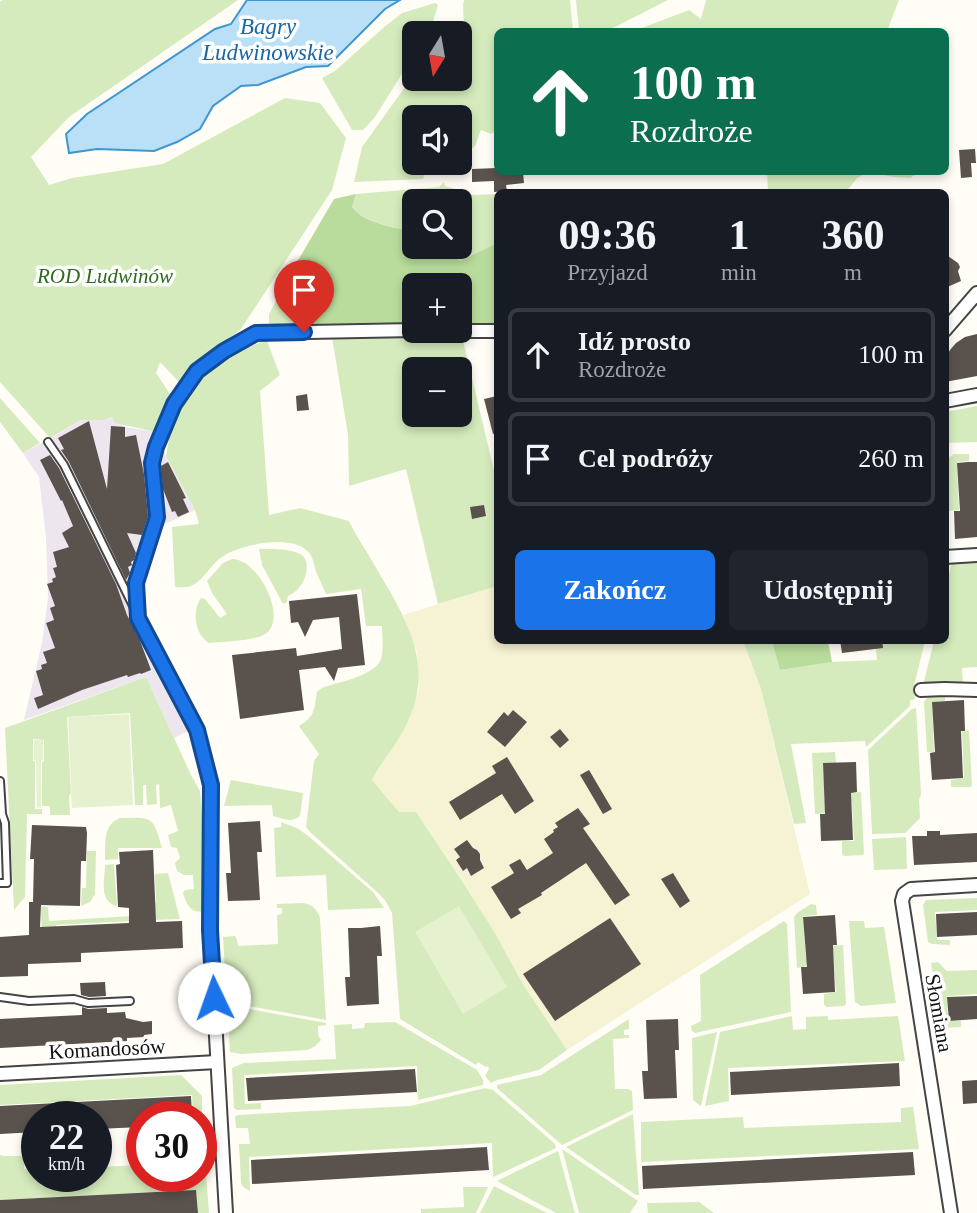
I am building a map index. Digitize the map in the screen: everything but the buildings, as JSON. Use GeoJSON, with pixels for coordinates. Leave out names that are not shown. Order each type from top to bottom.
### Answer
{"type":"FeatureCollection","features":[{"type":"Feature","properties":{"kind":"street"},"geometry":{"type":"LineString","coordinates":[[949,325],[977,293]]}},
{"type":"Feature","properties":{"kind":"street"},"geometry":{"type":"LineString","coordinates":[[226,1213],[210,930],[211,785],[197,730],[138,618],[136,583],[157,517],[152,463],[174,404],[197,371],[224,351],[256,333],[402,330]]}},
{"type":"Feature","properties":{"kind":"street"},"geometry":{"type":"LineString","coordinates":[[472,331],[494,331]]}},
{"type":"Feature","properties":{"kind":"street"},"geometry":{"type":"LineString","coordinates":[[949,400],[977,395]]}},
{"type":"Feature","properties":{"kind":"street"},"geometry":{"type":"LineString","coordinates":[[949,556],[977,555]]}},
{"type":"Feature","properties":{"kind":"street"},"geometry":{"type":"LineString","coordinates":[[920,690],[977,690]]}},
{"type":"Feature","properties":{"kind":"street","name":"Słomiana"},"geometry":{"type":"LineString","coordinates":[[951,1213],[902,901],[904,894],[911,889],[977,886]]}},
{"type":"Feature","properties":{"kind":"street","name":"Komandosów"},"geometry":{"type":"LineString","coordinates":[[0,1073],[217,1062]]}},
{"type":"Feature","properties":{"kind":"lane"},"geometry":{"type":"LineString","coordinates":[[48,442],[64,465],[138,618]]}},
{"type":"Feature","properties":{"kind":"lane"},"geometry":{"type":"LineString","coordinates":[[0,781],[8,883],[0,883]]}},
{"type":"Feature","properties":{"kind":"lane"},"geometry":{"type":"LineString","coordinates":[[0,997],[29,1001],[74,999],[88,1003],[130,1001]]}},
{"type":"Feature","properties":{"kind":"shaded area"},"geometry":{"type":"Polygon","coordinates":[[[113,417],[125,427],[156,432],[195,510],[163,525],[129,605],[190,730],[174,738],[146,677],[24,720],[42,643],[48,598],[46,538],[39,477],[23,453],[81,420],[105,420],[113,417]]]}},
{"type":"Feature","properties":{"kind":"shaded area"},"geometry":{"type":"Polygon","coordinates":[[[494,587],[494,644],[744,644],[761,689],[810,894],[567,1050],[416,812],[399,812],[372,780],[408,722],[419,689],[417,653],[403,615],[494,587]]]}},
{"type":"Feature","properties":{"kind":"green space","name":"ROD Ludwinów"},"geometry":{"type":"Polygon","coordinates":[[[238,0],[69,117],[31,157],[49,185],[72,178],[163,164],[285,98],[320,103],[346,138],[332,190],[241,329],[192,367],[180,383],[160,362],[156,373],[170,394],[156,432],[115,423],[112,417],[105,420],[81,420],[50,438],[0,382],[0,2],[238,0]]]}},
{"type":"Feature","properties":{"kind":"green space"},"geometry":{"type":"Polygon","coordinates":[[[464,0],[570,0],[573,28],[494,28],[494,132],[491,134],[481,130],[472,148],[472,105],[402,105],[402,175],[425,175],[423,179],[354,182],[362,147],[402,91],[472,91],[472,21],[464,21],[464,0]]]}},
{"type":"Feature","properties":{"kind":"green space"},"geometry":{"type":"Polygon","coordinates":[[[576,0],[668,0],[613,28],[579,28],[576,0]]]}},
{"type":"Feature","properties":{"kind":"green space"},"geometry":{"type":"Polygon","coordinates":[[[706,0],[899,0],[888,28],[642,28],[689,10],[701,19],[706,0]]]}},
{"type":"Feature","properties":{"kind":"green space"},"geometry":{"type":"Polygon","coordinates":[[[435,3],[438,5],[433,21],[402,21],[402,74],[375,117],[363,130],[352,130],[322,78],[335,71],[402,13],[435,3]]]}},
{"type":"Feature","properties":{"kind":"green space"},"geometry":{"type":"Polygon","coordinates":[[[767,175],[862,175],[848,189],[768,189],[767,175]]]}},
{"type":"Feature","properties":{"kind":"green space"},"geometry":{"type":"Polygon","coordinates":[[[884,175],[914,175],[910,178],[884,175]]]}},
{"type":"Feature","properties":{"kind":"green space"},"geometry":{"type":"Polygon","coordinates":[[[444,182],[445,186],[454,189],[415,189],[439,187],[444,182]]]}},
{"type":"Feature","properties":{"kind":"green space"},"geometry":{"type":"Polygon","coordinates":[[[402,190],[402,229],[373,221],[358,213],[352,207],[356,194],[402,190]]]}},
{"type":"Feature","properties":{"kind":"green space"},"geometry":{"type":"Polygon","coordinates":[[[356,194],[352,207],[358,213],[380,224],[402,229],[402,259],[460,261],[472,259],[472,255],[494,244],[494,323],[472,323],[472,273],[402,273],[402,324],[317,327],[297,310],[293,269],[334,199],[356,194]]]}},
{"type":"Feature","properties":{"kind":"green space"},"geometry":{"type":"Polygon","coordinates":[[[494,194],[494,244],[472,255],[472,195],[494,194]]]}},
{"type":"Feature","properties":{"kind":"green space"},"geometry":{"type":"Polygon","coordinates":[[[293,269],[297,309],[317,327],[278,327],[269,323],[269,314],[293,269]]]}},
{"type":"Feature","properties":{"kind":"green space"},"geometry":{"type":"Polygon","coordinates":[[[402,336],[402,343],[464,343],[467,357],[402,357],[402,427],[472,427],[472,378],[494,470],[494,587],[438,604],[406,469],[349,486],[348,435],[332,337],[402,336]]]}},
{"type":"Feature","properties":{"kind":"green space"},"geometry":{"type":"Polygon","coordinates":[[[267,341],[280,375],[260,391],[269,515],[300,508],[349,521],[402,613],[416,654],[419,675],[417,696],[405,727],[372,780],[399,812],[416,812],[567,1050],[539,1070],[491,1083],[485,1076],[488,1066],[478,1062],[476,1065],[400,1019],[392,913],[377,892],[306,827],[314,761],[319,754],[299,726],[313,712],[317,692],[372,670],[382,655],[382,626],[366,626],[361,589],[326,594],[309,553],[298,545],[275,542],[237,549],[215,562],[195,584],[175,587],[172,527],[199,524],[195,510],[166,456],[176,414],[185,396],[215,365],[240,350],[267,341]]]}},
{"type":"Feature","properties":{"kind":"green space"},"geometry":{"type":"Polygon","coordinates":[[[0,398],[40,443],[23,453],[0,422],[0,398]]]}},
{"type":"Feature","properties":{"kind":"green space"},"geometry":{"type":"Polygon","coordinates":[[[977,406],[977,442],[949,443],[949,411],[977,406]]]}},
{"type":"Feature","properties":{"kind":"green space"},"geometry":{"type":"Polygon","coordinates":[[[954,454],[969,454],[969,461],[957,462],[959,510],[949,511],[949,457],[954,454]]]}},
{"type":"Feature","properties":{"kind":"green space"},"geometry":{"type":"Polygon","coordinates":[[[259,549],[290,551],[300,554],[306,561],[303,581],[283,604],[262,565],[259,549]]]}},
{"type":"Feature","properties":{"kind":"green space"},"geometry":{"type":"Polygon","coordinates":[[[232,559],[242,561],[260,577],[271,601],[273,624],[268,632],[257,637],[209,643],[200,634],[196,609],[201,598],[205,599],[220,618],[227,614],[207,581],[223,563],[232,559]]]}},
{"type":"Feature","properties":{"kind":"green space"},"geometry":{"type":"Polygon","coordinates":[[[977,561],[977,667],[962,668],[963,684],[923,685],[933,644],[949,644],[949,575],[952,562],[977,561]]]}},
{"type":"Feature","properties":{"kind":"green space"},"geometry":{"type":"Polygon","coordinates":[[[744,644],[774,644],[780,670],[830,662],[877,660],[875,644],[924,644],[914,686],[915,699],[910,700],[910,706],[866,747],[865,741],[791,744],[806,823],[794,824],[761,689],[744,644]]]}},
{"type":"Feature","properties":{"kind":"green space"},"geometry":{"type":"Polygon","coordinates":[[[773,644],[829,644],[832,662],[780,670],[773,644]]]}},
{"type":"Feature","properties":{"kind":"green space"},"geometry":{"type":"Polygon","coordinates":[[[146,677],[200,791],[208,903],[206,910],[193,910],[184,897],[185,890],[194,889],[193,875],[184,875],[177,871],[175,863],[180,858],[177,848],[171,847],[168,835],[178,831],[171,805],[160,808],[159,784],[156,785],[157,804],[147,805],[146,785],[143,785],[143,805],[135,805],[130,713],[67,717],[70,815],[50,815],[50,806],[42,806],[44,740],[33,739],[35,809],[42,809],[42,814],[27,814],[25,897],[14,910],[5,728],[146,677]]]}},
{"type":"Feature","properties":{"kind":"green space"},"geometry":{"type":"Polygon","coordinates":[[[945,693],[945,701],[932,702],[934,752],[927,752],[924,702],[930,694],[945,693]]]}},
{"type":"Feature","properties":{"kind":"green space"},"geometry":{"type":"Polygon","coordinates":[[[916,708],[920,818],[905,833],[872,834],[868,750],[916,708]]]}},
{"type":"Feature","properties":{"kind":"green space"},"geometry":{"type":"Polygon","coordinates":[[[129,714],[133,805],[72,808],[68,717],[129,714]]]}},
{"type":"Feature","properties":{"kind":"green space"},"geometry":{"type":"Polygon","coordinates":[[[962,731],[969,731],[972,785],[951,787],[951,780],[964,778],[962,731]]]}},
{"type":"Feature","properties":{"kind":"green space"},"geometry":{"type":"Polygon","coordinates":[[[34,740],[43,740],[41,807],[37,808],[36,761],[34,740]]]}},
{"type":"Feature","properties":{"kind":"green space"},"geometry":{"type":"Polygon","coordinates":[[[835,752],[836,763],[823,763],[827,813],[815,814],[812,753],[835,752]]]}},
{"type":"Feature","properties":{"kind":"green space"},"geometry":{"type":"Polygon","coordinates":[[[231,780],[303,793],[300,816],[291,820],[273,816],[272,805],[224,806],[231,780]]]}},
{"type":"Feature","properties":{"kind":"green space"},"geometry":{"type":"Polygon","coordinates":[[[861,792],[864,853],[844,856],[842,841],[854,841],[850,793],[861,792]]]}},
{"type":"Feature","properties":{"kind":"green space"},"geometry":{"type":"Polygon","coordinates":[[[120,818],[150,821],[162,848],[118,848],[118,859],[105,860],[108,830],[114,821],[120,818]]]}},
{"type":"Feature","properties":{"kind":"green space"},"geometry":{"type":"Polygon","coordinates":[[[281,822],[307,835],[373,892],[384,908],[328,910],[326,875],[276,877],[274,828],[281,827],[281,822]]]}},
{"type":"Feature","properties":{"kind":"green space"},"geometry":{"type":"Polygon","coordinates":[[[906,837],[907,869],[874,870],[872,839],[906,837]]]}},
{"type":"Feature","properties":{"kind":"green space"},"geometry":{"type":"Polygon","coordinates":[[[87,851],[96,851],[95,894],[90,902],[81,906],[82,888],[86,888],[87,851]]]}},
{"type":"Feature","properties":{"kind":"green space"},"geometry":{"type":"Polygon","coordinates":[[[114,864],[117,906],[107,900],[104,889],[105,865],[114,864]]]}},
{"type":"Feature","properties":{"kind":"green space"},"geometry":{"type":"Polygon","coordinates":[[[168,873],[180,919],[152,920],[151,904],[156,903],[155,874],[168,873]]]}},
{"type":"Feature","properties":{"kind":"green space"},"geometry":{"type":"Polygon","coordinates":[[[977,898],[977,910],[935,912],[937,940],[950,940],[950,945],[928,942],[923,905],[926,900],[977,898]]]}},
{"type":"Feature","properties":{"kind":"green space"},"geometry":{"type":"Polygon","coordinates":[[[303,903],[314,908],[320,918],[326,1020],[227,1002],[223,937],[235,936],[238,946],[278,944],[277,915],[282,914],[282,908],[277,908],[277,904],[303,903]]]}},
{"type":"Feature","properties":{"kind":"green space"},"geometry":{"type":"Polygon","coordinates":[[[811,904],[816,905],[817,915],[803,916],[808,966],[797,968],[794,917],[811,904]]]}},
{"type":"Feature","properties":{"kind":"green space"},"geometry":{"type":"Polygon","coordinates":[[[41,906],[48,907],[49,921],[133,916],[133,921],[56,925],[57,946],[42,947],[41,906]]]}},
{"type":"Feature","properties":{"kind":"green space"},"geometry":{"type":"Polygon","coordinates":[[[459,906],[507,987],[463,1014],[415,932],[459,906]]]}},
{"type":"Feature","properties":{"kind":"green space"},"geometry":{"type":"Polygon","coordinates":[[[784,921],[787,924],[791,1012],[695,1033],[692,1031],[691,1026],[701,1021],[700,975],[784,921]]]}},
{"type":"Feature","properties":{"kind":"green space"},"geometry":{"type":"Polygon","coordinates":[[[849,921],[864,921],[865,928],[884,927],[896,1003],[861,1006],[855,1002],[849,921]]]}},
{"type":"Feature","properties":{"kind":"green space"},"geometry":{"type":"Polygon","coordinates":[[[843,945],[846,1004],[827,1007],[824,1005],[824,994],[836,992],[831,946],[843,945]]]}},
{"type":"Feature","properties":{"kind":"green space"},"geometry":{"type":"Polygon","coordinates":[[[938,962],[947,971],[977,970],[977,994],[947,996],[948,1021],[961,1021],[961,1027],[941,1028],[931,963],[938,962]]]}},
{"type":"Feature","properties":{"kind":"green space"},"geometry":{"type":"Polygon","coordinates":[[[227,1005],[326,1025],[318,1026],[321,1040],[307,1050],[241,1054],[230,1052],[227,1005]]]}},
{"type":"Feature","properties":{"kind":"green space"},"geometry":{"type":"Polygon","coordinates":[[[792,1016],[793,1030],[806,1029],[806,1017],[828,1016],[828,1020],[898,1016],[905,1061],[728,1068],[729,1101],[705,1106],[720,1032],[792,1016]]]}},
{"type":"Feature","properties":{"kind":"green space"},"geometry":{"type":"Polygon","coordinates":[[[629,1019],[629,1029],[624,1030],[624,1035],[629,1035],[629,1038],[613,1039],[615,1089],[632,1091],[633,1110],[562,1145],[497,1088],[497,1085],[541,1075],[629,1019]]]}},
{"type":"Feature","properties":{"kind":"green space"},"geometry":{"type":"Polygon","coordinates":[[[395,1022],[477,1070],[483,1085],[418,1100],[417,1066],[244,1075],[245,1104],[261,1103],[261,1109],[234,1108],[232,1068],[244,1063],[336,1059],[334,1025],[352,1024],[352,1029],[364,1028],[365,1023],[395,1022]]]}},
{"type":"Feature","properties":{"kind":"green space"},"geometry":{"type":"Polygon","coordinates":[[[717,1032],[701,1106],[693,1100],[692,1038],[717,1032]]]}},
{"type":"Feature","properties":{"kind":"green space"},"geometry":{"type":"Polygon","coordinates":[[[181,1075],[202,1096],[202,1101],[192,1101],[192,1095],[21,1101],[21,1104],[0,1105],[0,1085],[181,1075]]]}},
{"type":"Feature","properties":{"kind":"green space"},"geometry":{"type":"Polygon","coordinates":[[[485,1088],[493,1090],[555,1144],[556,1148],[493,1177],[492,1143],[249,1157],[250,1191],[241,1183],[239,1144],[250,1144],[248,1128],[236,1128],[237,1115],[410,1106],[485,1088]]]}},
{"type":"Feature","properties":{"kind":"green space"},"geometry":{"type":"Polygon","coordinates":[[[913,1107],[919,1149],[641,1162],[641,1122],[743,1117],[744,1128],[901,1122],[901,1108],[913,1107]]]}},
{"type":"Feature","properties":{"kind":"green space"},"geometry":{"type":"Polygon","coordinates":[[[633,1114],[639,1195],[566,1147],[633,1114]]]}},
{"type":"Feature","properties":{"kind":"green space"},"geometry":{"type":"Polygon","coordinates":[[[562,1149],[638,1201],[630,1213],[579,1213],[562,1149]]]}},
{"type":"Feature","properties":{"kind":"green space"},"geometry":{"type":"Polygon","coordinates":[[[558,1151],[575,1213],[556,1213],[497,1181],[558,1151]]]}},
{"type":"Feature","properties":{"kind":"green space"},"geometry":{"type":"Polygon","coordinates":[[[0,1155],[21,1156],[21,1192],[112,1192],[112,1166],[126,1166],[126,1192],[174,1192],[0,1200],[0,1155]]]}},
{"type":"Feature","properties":{"kind":"green space"},"geometry":{"type":"Polygon","coordinates":[[[494,1186],[547,1213],[480,1213],[494,1186]]]}},
{"type":"Feature","properties":{"kind":"green space"},"geometry":{"type":"Polygon","coordinates":[[[463,1187],[488,1187],[476,1213],[421,1213],[421,1209],[464,1207],[463,1187]]]}},
{"type":"Feature","properties":{"kind":"green space"},"geometry":{"type":"Polygon","coordinates":[[[196,1192],[207,1192],[209,1213],[198,1213],[196,1192]]]}},
{"type":"Feature","properties":{"kind":"green space"},"geometry":{"type":"Polygon","coordinates":[[[699,1202],[714,1213],[648,1213],[647,1203],[699,1202]]]}},
{"type":"Feature","properties":{"kind":"water","name":"Bagry Ludwinowskie"},"geometry":{"type":"Polygon","coordinates":[[[247,0],[400,0],[385,9],[328,66],[306,67],[258,85],[241,86],[213,106],[200,129],[177,142],[154,151],[97,149],[69,153],[66,134],[87,114],[215,29],[231,24],[247,0]]]}},
{"type":"Feature","properties":{"kind":"route"},"geometry":{"type":"LineString","coordinates":[[214,998],[210,930],[211,785],[197,730],[138,618],[136,583],[157,517],[152,463],[174,404],[197,371],[224,351],[256,333],[304,332]]}}]}
